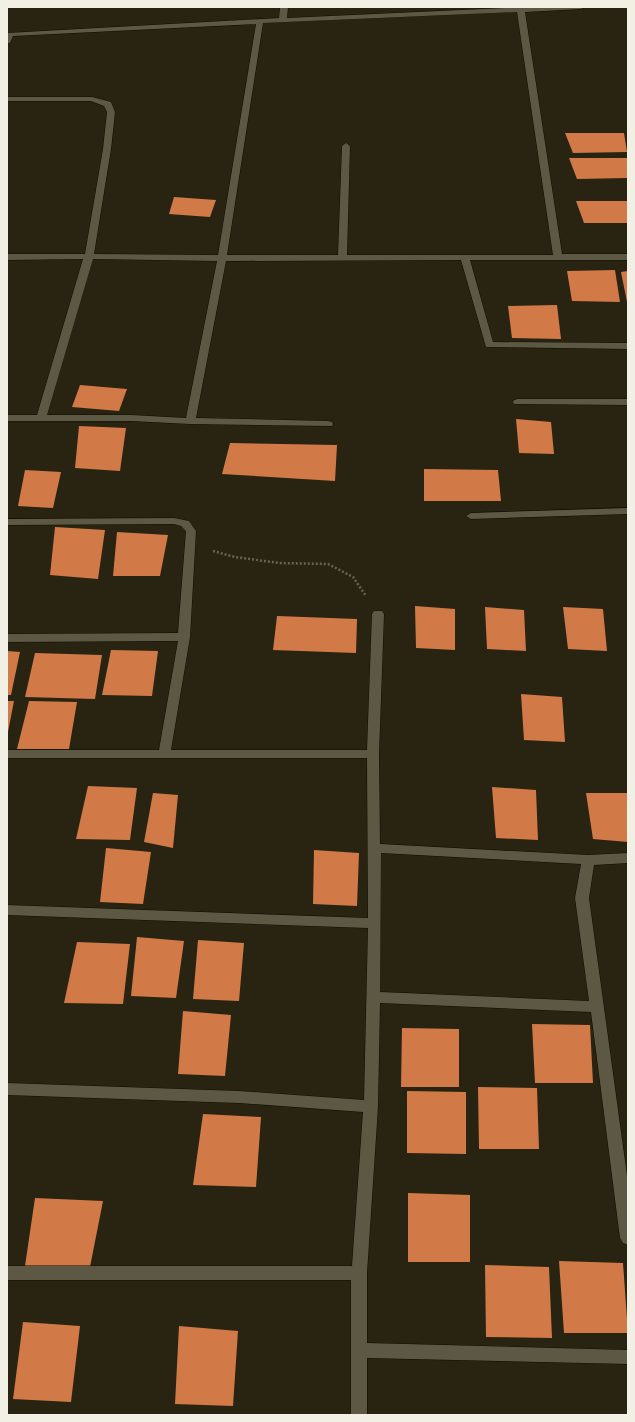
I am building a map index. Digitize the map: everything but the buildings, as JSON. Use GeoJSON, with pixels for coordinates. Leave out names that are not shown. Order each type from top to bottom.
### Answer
{"type":"FeatureCollection","features":[{"type":"Feature","properties":{"kind":"street"},"geometry":{"type":"LineString","coordinates":[[283,20],[284,7]]}},
{"type":"Feature","properties":{"kind":"street"},"geometry":{"type":"LineString","coordinates":[[8,36],[260,21],[581,7]]}},
{"type":"Feature","properties":{"kind":"street"},"geometry":{"type":"LineString","coordinates":[[521,10],[558,258]]}},
{"type":"Feature","properties":{"kind":"street"},"geometry":{"type":"LineString","coordinates":[[190,421],[222,258],[260,21]]}},
{"type":"Feature","properties":{"kind":"street"},"geometry":{"type":"LineString","coordinates":[[7,99],[92,99],[108,104],[110,112],[107,149],[89,256],[41,419]]}},
{"type":"Feature","properties":{"kind":"street"},"geometry":{"type":"LineString","coordinates":[[342,258],[346,146]]}},
{"type":"Feature","properties":{"kind":"street"},"geometry":{"type":"LineString","coordinates":[[7,257],[628,257]]}},
{"type":"Feature","properties":{"kind":"street"},"geometry":{"type":"LineString","coordinates":[[465,258],[489,345],[628,346]]}},
{"type":"Feature","properties":{"kind":"street"},"geometry":{"type":"LineString","coordinates":[[518,402],[628,402]]}},
{"type":"Feature","properties":{"kind":"street"},"geometry":{"type":"LineString","coordinates":[[7,418],[131,418],[190,421],[328,424]]}},
{"type":"Feature","properties":{"kind":"street"},"geometry":{"type":"LineString","coordinates":[[471,516],[628,511]]}},
{"type":"Feature","properties":{"kind":"street"},"geometry":{"type":"LineString","coordinates":[[7,522],[174,521],[185,523],[192,531],[184,637],[164,754]]}},
{"type":"Feature","properties":{"kind":"street"},"geometry":{"type":"LineString","coordinates":[[359,1415],[359,1273],[371,1107],[375,923],[373,754],[378,614]]}},
{"type":"Feature","properties":{"kind":"street"},"geometry":{"type":"LineString","coordinates":[[7,638],[184,637]]}},
{"type":"Feature","properties":{"kind":"street"},"geometry":{"type":"LineString","coordinates":[[7,754],[373,754]]}},
{"type":"Feature","properties":{"kind":"street"},"geometry":{"type":"LineString","coordinates":[[373,848],[588,860],[628,858]]}},
{"type":"Feature","properties":{"kind":"street"},"geometry":{"type":"LineString","coordinates":[[588,860],[582,898],[628,1238]]}},
{"type":"Feature","properties":{"kind":"street"},"geometry":{"type":"LineString","coordinates":[[7,910],[375,923]]}},
{"type":"Feature","properties":{"kind":"street"},"geometry":{"type":"LineString","coordinates":[[373,997],[597,1007]]}},
{"type":"Feature","properties":{"kind":"street"},"geometry":{"type":"LineString","coordinates":[[7,1089],[239,1097],[371,1107]]}},
{"type":"Feature","properties":{"kind":"street"},"geometry":{"type":"LineString","coordinates":[[7,1273],[359,1273]]}},
{"type":"Feature","properties":{"kind":"street"},"geometry":{"type":"LineString","coordinates":[[359,1350],[628,1357]]}},
{"type":"Feature","properties":{"kind":"path"},"geometry":{"type":"LineString","coordinates":[[191,545],[235,557],[279,563],[328,564],[353,577],[378,614]]}}]}
